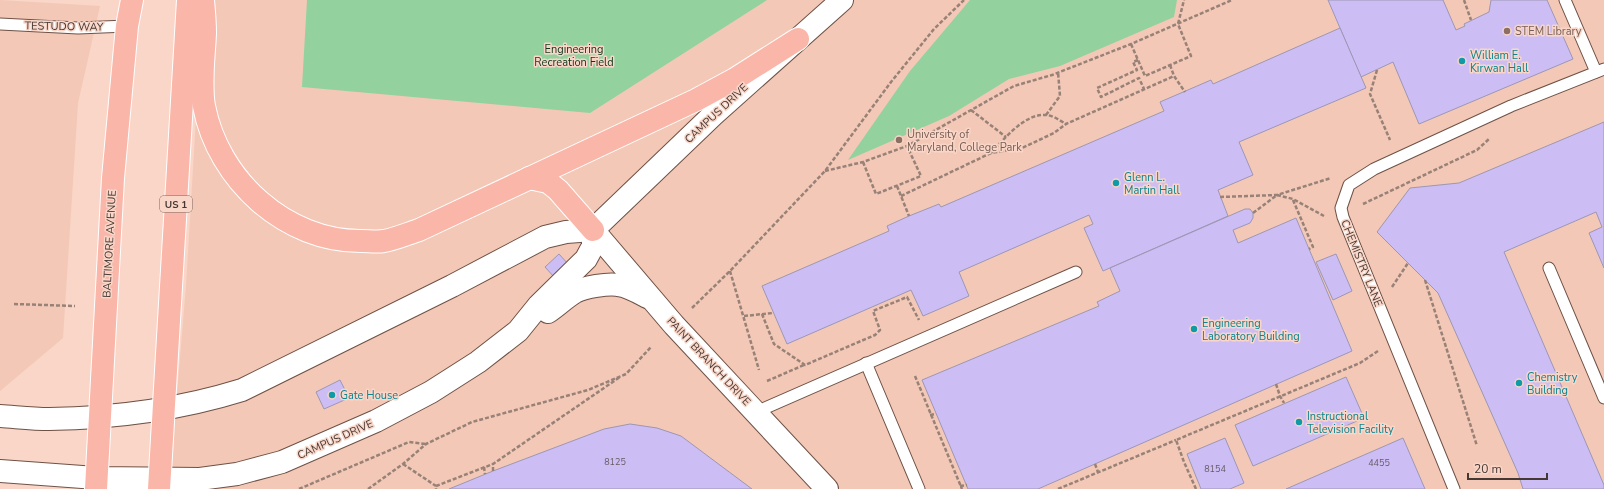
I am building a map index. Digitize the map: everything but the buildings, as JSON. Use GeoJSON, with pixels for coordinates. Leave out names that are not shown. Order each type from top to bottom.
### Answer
{"type":"FeatureCollection","features":[{"type":"Feature","properties":{"kind":"main road","name":"BALTIMORE AVENUE"},"geometry":{"type":"LineString","coordinates":[[96,484],[113,178],[127,26],[132,0]]}},
{"type":"Feature","properties":{"kind":"main road","name":"US 1"},"geometry":{"type":"LineString","coordinates":[[159,484],[188,0]]}},
{"type":"Feature","properties":{"kind":"main road"},"geometry":{"type":"LineString","coordinates":[[203,0],[205,32],[203,86],[204,105],[209,127],[228,166],[242,186],[268,209],[292,224],[319,236],[349,242],[384,241],[419,230],[696,100],[798,39]]}},
{"type":"Feature","properties":{"kind":"main road"},"geometry":{"type":"LineString","coordinates":[[529,178],[548,182],[558,190],[593,230]]}},
{"type":"Feature","properties":{"kind":"street","name":"CAMPUS DRIVE"},"geometry":{"type":"LineString","coordinates":[[0,471],[96,484],[159,484],[237,474],[282,462],[376,421],[431,392],[478,362],[518,331],[539,305],[586,259],[593,246],[593,230],[713,115],[842,0]]}},
{"type":"Feature","properties":{"kind":"street"},"geometry":{"type":"LineString","coordinates":[[0,416],[49,418],[99,416],[164,408],[212,399],[242,390],[452,286],[545,237],[566,232],[593,230]]}},
{"type":"Feature","properties":{"kind":"street","name":"PAINT BRANCH DRIVE"},"geometry":{"type":"LineString","coordinates":[[593,230],[674,325],[827,489]]}},
{"type":"Feature","properties":{"kind":"street"},"geometry":{"type":"LineString","coordinates":[[518,331],[541,317],[577,291],[596,286],[618,284],[633,289],[654,301]]}},
{"type":"Feature","properties":{"kind":"lane"},"geometry":{"type":"LineString","coordinates":[[1565,0],[1600,70]]}},
{"type":"Feature","properties":{"kind":"lane","name":"TESTUDO WAY"},"geometry":{"type":"LineString","coordinates":[[0,24],[78,28],[127,26]]}},
{"type":"Feature","properties":{"kind":"lane","name":"CHEMISTRY LANE"},"geometry":{"type":"LineString","coordinates":[[1454,489],[1343,217],[1341,208],[1344,199],[1349,185],[1374,169],[1511,106],[1600,70]]}},
{"type":"Feature","properties":{"kind":"lane"},"geometry":{"type":"LineString","coordinates":[[1549,268],[1604,398]]}},
{"type":"Feature","properties":{"kind":"lane"},"geometry":{"type":"LineString","coordinates":[[756,412],[1076,272]]}},
{"type":"Feature","properties":{"kind":"lane"},"geometry":{"type":"LineString","coordinates":[[866,363],[918,489]]}},
{"type":"Feature","properties":{"kind":"path"},"geometry":{"type":"LineString","coordinates":[[691,309],[730,271],[825,171],[891,82],[934,29],[964,0]]}},
{"type":"Feature","properties":{"kind":"path"},"geometry":{"type":"LineString","coordinates":[[1131,44],[1145,76],[1191,56],[1178,24],[1184,0]]}},
{"type":"Feature","properties":{"kind":"path"},"geometry":{"type":"LineString","coordinates":[[825,171],[863,162],[907,146],[1014,86],[1058,72],[1131,44],[1232,0]]}},
{"type":"Feature","properties":{"kind":"path"},"geometry":{"type":"LineString","coordinates":[[1464,0],[1472,20]]}},
{"type":"Feature","properties":{"kind":"path"},"geometry":{"type":"LineString","coordinates":[[1138,60],[1133,62],[1137,70],[1098,88],[1101,97],[1139,78],[1144,89]]}},
{"type":"Feature","properties":{"kind":"path"},"geometry":{"type":"LineString","coordinates":[[1170,65],[1174,76],[1185,92]]}},
{"type":"Feature","properties":{"kind":"path"},"geometry":{"type":"LineString","coordinates":[[1377,70],[1370,94],[1391,143]]}},
{"type":"Feature","properties":{"kind":"path"},"geometry":{"type":"LineString","coordinates":[[991,153],[1014,129],[1029,118],[1046,114],[1060,96],[1058,72]]}},
{"type":"Feature","properties":{"kind":"path"},"geometry":{"type":"LineString","coordinates":[[901,196],[991,153],[1022,148],[1054,133],[1066,124],[1174,76]]}},
{"type":"Feature","properties":{"kind":"path"},"geometry":{"type":"LineString","coordinates":[[971,110],[1006,137]]}},
{"type":"Feature","properties":{"kind":"path"},"geometry":{"type":"LineString","coordinates":[[1046,114],[1066,124]]}},
{"type":"Feature","properties":{"kind":"path"},"geometry":{"type":"LineString","coordinates":[[1362,205],[1477,150],[1491,136]]}},
{"type":"Feature","properties":{"kind":"path"},"geometry":{"type":"LineString","coordinates":[[863,162],[876,194],[921,176],[907,146]]}},
{"type":"Feature","properties":{"kind":"path"},"geometry":{"type":"LineString","coordinates":[[1220,197],[1277,195],[1330,179]]}},
{"type":"Feature","properties":{"kind":"path"},"geometry":{"type":"LineString","coordinates":[[897,186],[909,216]]}},
{"type":"Feature","properties":{"kind":"path"},"geometry":{"type":"LineString","coordinates":[[1277,195],[1293,199],[1324,216]]}},
{"type":"Feature","properties":{"kind":"path"},"geometry":{"type":"LineString","coordinates":[[1253,213],[1277,195]]}},
{"type":"Feature","properties":{"kind":"path"},"geometry":{"type":"LineString","coordinates":[[1293,199],[1313,247],[1309,249]]}},
{"type":"Feature","properties":{"kind":"path"},"geometry":{"type":"LineString","coordinates":[[1391,289],[1408,263]]}},
{"type":"Feature","properties":{"kind":"path"},"geometry":{"type":"LineString","coordinates":[[730,271],[759,370]]}},
{"type":"Feature","properties":{"kind":"path"},"geometry":{"type":"LineString","coordinates":[[1425,280],[1476,446]]}},
{"type":"Feature","properties":{"kind":"path"},"geometry":{"type":"LineString","coordinates":[[767,381],[875,334],[880,330],[873,311],[906,297],[920,323]]}},
{"type":"Feature","properties":{"kind":"path"},"geometry":{"type":"LineString","coordinates":[[14,304],[75,306]]}},
{"type":"Feature","properties":{"kind":"path"},"geometry":{"type":"LineString","coordinates":[[744,316],[773,313]]}},
{"type":"Feature","properties":{"kind":"path"},"geometry":{"type":"LineString","coordinates":[[762,314],[774,344],[805,365]]}},
{"type":"Feature","properties":{"kind":"path"},"geometry":{"type":"LineString","coordinates":[[403,464],[436,488],[493,464],[626,374],[651,347]]}},
{"type":"Feature","properties":{"kind":"path"},"geometry":{"type":"LineString","coordinates":[[1058,489],[1360,363],[1381,349]]}},
{"type":"Feature","properties":{"kind":"path"},"geometry":{"type":"LineString","coordinates":[[368,489],[403,464],[426,444],[472,422],[588,390],[626,374]]}},
{"type":"Feature","properties":{"kind":"path"},"geometry":{"type":"LineString","coordinates":[[915,376],[961,487],[967,485]]}},
{"type":"Feature","properties":{"kind":"path"},"geometry":{"type":"LineString","coordinates":[[1276,384],[1284,403]]}},
{"type":"Feature","properties":{"kind":"path"},"geometry":{"type":"LineString","coordinates":[[930,415],[936,414]]}},
{"type":"Feature","properties":{"kind":"path"},"geometry":{"type":"LineString","coordinates":[[1176,440],[1196,489]]}},
{"type":"Feature","properties":{"kind":"path"},"geometry":{"type":"LineString","coordinates":[[299,489],[409,442],[426,444]]}},
{"type":"Feature","properties":{"kind":"path"},"geometry":{"type":"LineString","coordinates":[[493,464],[493,471]]}},
{"type":"Feature","properties":{"kind":"path"},"geometry":{"type":"LineString","coordinates":[[1095,464],[1098,472]]}},
{"type":"Feature","properties":{"kind":"path"},"geometry":{"type":"LineString","coordinates":[[484,467],[485,474]]}},
{"type":"Feature","properties":{"kind":"shaded area"},"geometry":{"type":"Polygon","coordinates":[[[0,0],[100,6],[78,103],[63,338],[0,391],[0,0]]]}},
{"type":"Feature","properties":{"kind":"shaded area","name":"University of Maryland, College Park"},"geometry":{"type":"Polygon","coordinates":[[[203,0],[1604,0],[1604,489],[169,489],[186,286],[203,0]]]}},
{"type":"Feature","properties":{"kind":"green space","name":"Engineering Recreation Field"},"geometry":{"type":"Polygon","coordinates":[[[307,0],[767,0],[590,113],[302,87],[307,0]]]}},
{"type":"Feature","properties":{"kind":"green space"},"geometry":{"type":"Polygon","coordinates":[[[970,0],[1177,0],[1174,17],[1060,66],[1009,79],[949,116],[848,160],[910,71],[970,0]]]}},
{"type":"Feature","properties":{"kind":"place","name":"STEM Library"},"geometry":{"type":"Point","coordinates":[1507,31]}},
{"type":"Feature","properties":{"kind":"place","name":"William E. Kirwan Hall"},"geometry":{"type":"Point","coordinates":[1462,61]}},
{"type":"Feature","properties":{"kind":"place","name":"University of Maryland, College Park"},"geometry":{"type":"Point","coordinates":[899,140]}},
{"type":"Feature","properties":{"kind":"place","name":"Glenn L. Martin Hall"},"geometry":{"type":"Point","coordinates":[1116,183]}},
{"type":"Feature","properties":{"kind":"place","name":"Engineering Laboratory Building"},"geometry":{"type":"Point","coordinates":[1194,329]}},
{"type":"Feature","properties":{"kind":"place","name":"Chemistry Building"},"geometry":{"type":"Point","coordinates":[1519,383]}},
{"type":"Feature","properties":{"kind":"place","name":"Gate House"},"geometry":{"type":"Point","coordinates":[332,395]}},
{"type":"Feature","properties":{"kind":"place","name":"Instructional Television Facility"},"geometry":{"type":"Point","coordinates":[1299,422]}}]}
